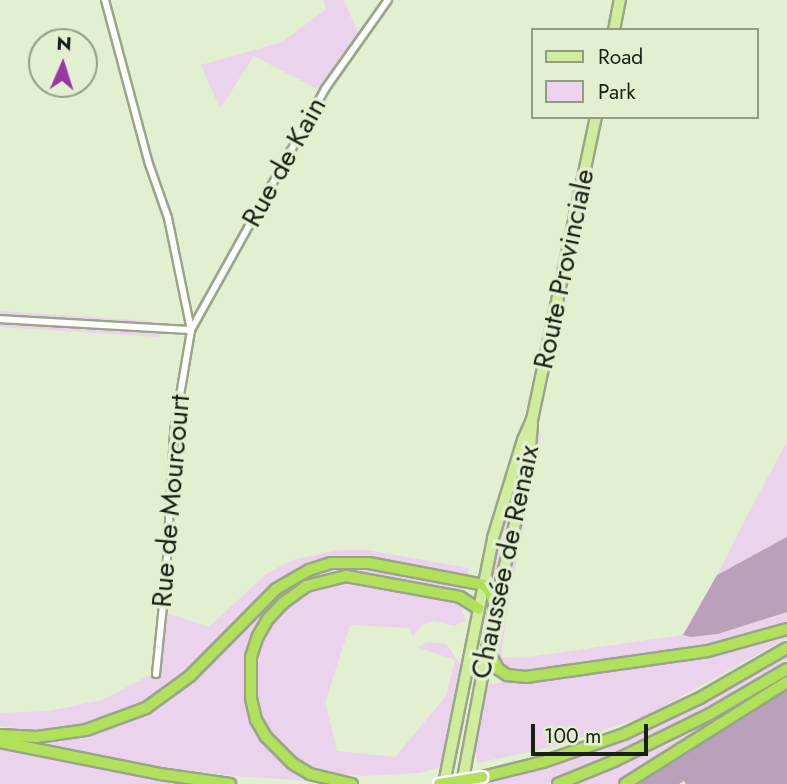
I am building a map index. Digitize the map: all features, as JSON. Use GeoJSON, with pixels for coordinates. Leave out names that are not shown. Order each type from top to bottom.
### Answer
{"type":"FeatureCollection","features":[{"type":"Feature","properties":{"kind":"highway"},"geometry":{"type":"LineString","coordinates":[[0,735],[37,737],[86,730],[146,708],[190,676],[259,603],[291,578],[331,563],[369,563],[484,585],[491,594],[495,607]]}},
{"type":"Feature","properties":{"kind":"highway"},"geometry":{"type":"LineString","coordinates":[[352,784],[310,774],[292,763],[266,737],[256,720],[251,698],[251,657],[258,636],[268,619],[282,603],[306,586],[346,576],[460,597],[479,609]]}},
{"type":"Feature","properties":{"kind":"highway"},"geometry":{"type":"LineString","coordinates":[[487,648],[498,669],[516,677],[526,677],[697,653],[787,629]]}},
{"type":"Feature","properties":{"kind":"highway"},"geometry":{"type":"LineString","coordinates":[[441,784],[543,762],[624,734],[700,698],[787,648]]}},
{"type":"Feature","properties":{"kind":"highway"},"geometry":{"type":"LineString","coordinates":[[558,784],[614,761],[710,713],[787,669]]}},
{"type":"Feature","properties":{"kind":"highway"},"geometry":{"type":"LineString","coordinates":[[625,784],[787,682]]}},
{"type":"Feature","properties":{"kind":"highway"},"geometry":{"type":"LineString","coordinates":[[0,742],[160,774],[230,784]]}},
{"type":"Feature","properties":{"kind":"main road"},"geometry":{"type":"LineString","coordinates":[[614,28],[620,0]]}},
{"type":"Feature","properties":{"kind":"main road","name":"Route Provinciale"},"geometry":{"type":"LineString","coordinates":[[532,420],[596,119]]}},
{"type":"Feature","properties":{"kind":"main road","name":"Chaussée de Renaix"},"geometry":{"type":"LineString","coordinates":[[441,784],[499,515],[532,420]]}},
{"type":"Feature","properties":{"kind":"main road","name":"Chaussée de Renaix"},"geometry":{"type":"LineString","coordinates":[[462,784],[495,607],[528,470],[532,420]]}},
{"type":"Feature","properties":{"kind":"street"},"geometry":{"type":"LineString","coordinates":[[0,320],[191,330],[168,218],[149,164],[105,0]]}},
{"type":"Feature","properties":{"kind":"street","name":"Rue de Kain"},"geometry":{"type":"LineString","coordinates":[[191,330],[325,89],[388,0]]}},
{"type":"Feature","properties":{"kind":"street","name":"Rue de Mourcourt"},"geometry":{"type":"LineString","coordinates":[[156,674],[166,576],[174,431],[191,330]]}},
{"type":"Feature","properties":{"kind":"green space"},"geometry":{"type":"Polygon","coordinates":[[[323,0],[344,0],[358,33],[319,90],[254,56],[220,109],[201,65],[282,42],[326,9],[323,0]]]}},
{"type":"Feature","properties":{"kind":"green space"},"geometry":{"type":"Polygon","coordinates":[[[0,311],[162,324],[159,337],[0,327],[0,311]]]}},
{"type":"Feature","properties":{"kind":"green space"},"geometry":{"type":"Polygon","coordinates":[[[530,430],[495,600],[489,583],[500,529],[530,430]]]}},
{"type":"Feature","properties":{"kind":"green space"},"geometry":{"type":"Polygon","coordinates":[[[539,431],[541,437],[507,611],[501,657],[521,658],[683,635],[691,637],[718,634],[787,612],[787,622],[696,648],[512,672],[502,668],[494,652],[539,431]]]}},
{"type":"Feature","properties":{"kind":"green space"},"geometry":{"type":"Polygon","coordinates":[[[787,442],[787,537],[717,575],[743,523],[787,442]]]}},
{"type":"Feature","properties":{"kind":"green space"},"geometry":{"type":"Polygon","coordinates":[[[340,550],[367,550],[469,568],[461,607],[466,621],[454,626],[434,621],[422,625],[413,637],[409,628],[350,625],[325,703],[337,751],[395,757],[446,696],[455,660],[417,647],[428,642],[446,644],[460,664],[441,767],[420,773],[365,776],[328,773],[320,782],[236,776],[155,766],[35,742],[35,731],[0,726],[0,713],[49,711],[102,700],[154,673],[158,610],[209,627],[266,574],[292,560],[340,550]]]}},
{"type":"Feature","properties":{"kind":"green space"},"geometry":{"type":"Polygon","coordinates":[[[787,631],[787,638],[646,716],[552,747],[477,763],[475,744],[487,687],[490,684],[680,659],[787,631]]]}},
{"type":"Feature","properties":{"kind":"green space"},"geometry":{"type":"Polygon","coordinates":[[[787,654],[787,665],[759,681],[688,720],[587,768],[547,784],[480,784],[624,739],[702,702],[787,654]]]}},
{"type":"Feature","properties":{"kind":"green space"},"geometry":{"type":"Polygon","coordinates":[[[755,697],[619,784],[580,784],[665,745],[755,697]]]}},
{"type":"Feature","properties":{"kind":"green space"},"geometry":{"type":"Polygon","coordinates":[[[0,747],[89,766],[200,784],[0,784],[0,747]]]}},
{"type":"Feature","properties":{"kind":"shaded area"},"geometry":{"type":"Polygon","coordinates":[[[787,537],[787,612],[718,634],[691,637],[683,635],[717,575],[787,537]]]}},
{"type":"Feature","properties":{"kind":"shaded area"},"geometry":{"type":"Polygon","coordinates":[[[787,690],[787,784],[686,784],[684,781],[679,784],[639,784],[787,690]]]}}]}
